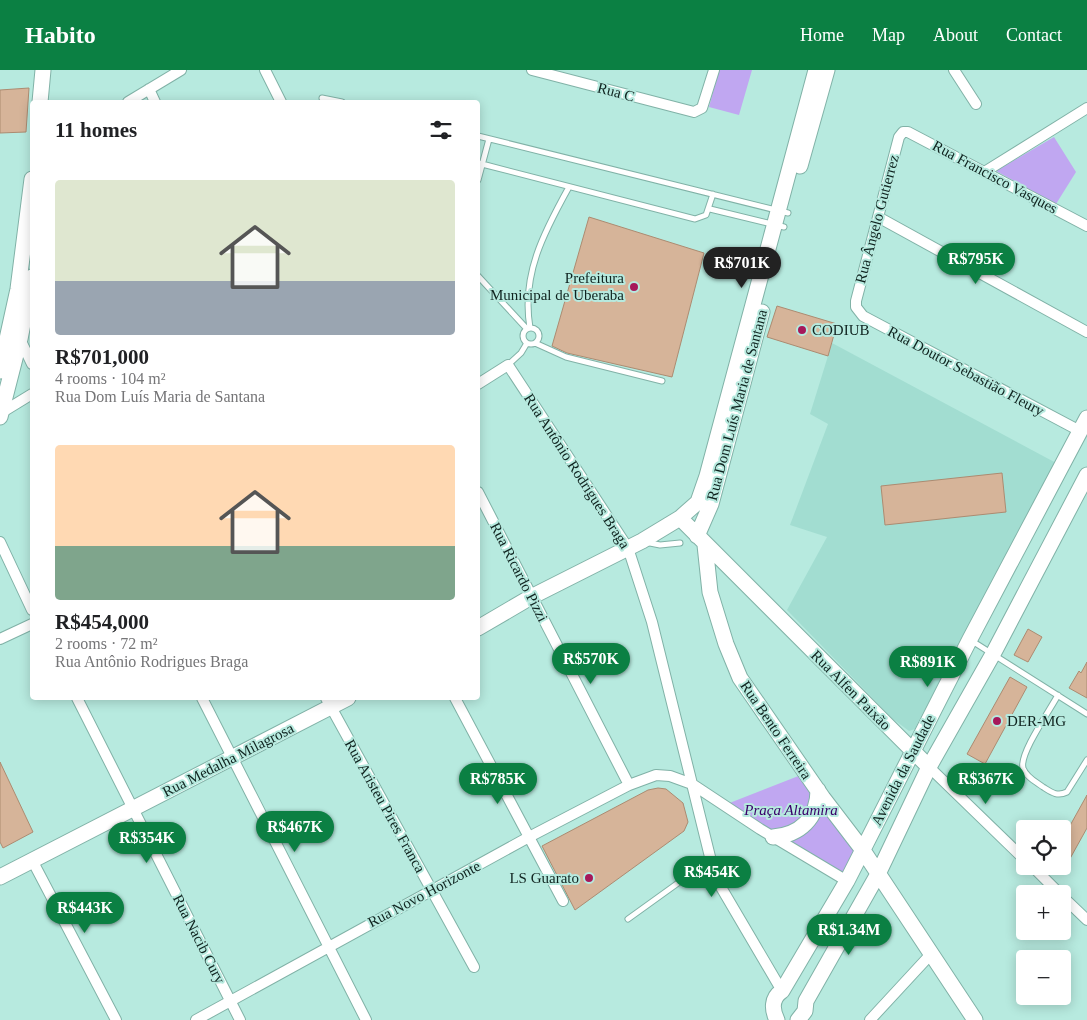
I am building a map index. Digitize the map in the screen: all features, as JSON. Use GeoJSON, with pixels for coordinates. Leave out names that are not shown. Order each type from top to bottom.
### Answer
{"type":"FeatureCollection","features":[{"type":"Feature","properties":{"kind":"street"},"geometry":{"type":"LineString","coordinates":[[40,100],[43,70]]}},
{"type":"Feature","properties":{"kind":"street"},"geometry":{"type":"LineString","coordinates":[[51,100],[53,70]]}},
{"type":"Feature","properties":{"kind":"street"},"geometry":{"type":"LineString","coordinates":[[131,100],[181,70]]}},
{"type":"Feature","properties":{"kind":"street"},"geometry":{"type":"LineString","coordinates":[[265,70],[281,100]]}},
{"type":"Feature","properties":{"kind":"street","name":"Rua C"},"geometry":{"type":"LineString","coordinates":[[532,70],[694,112],[700,110],[714,70]]}},
{"type":"Feature","properties":{"kind":"street","name":"Rua Dom Luís Maria de Santana"},"geometry":{"type":"LineString","coordinates":[[701,540],[816,70]]}},
{"type":"Feature","properties":{"kind":"street","name":"Rua Dom Luís Maria de Santana"},"geometry":{"type":"LineString","coordinates":[[635,544],[680,518],[698,502],[703,490],[781,219],[827,70]]}},
{"type":"Feature","properties":{"kind":"street"},"geometry":{"type":"LineString","coordinates":[[954,70],[976,104]]}},
{"type":"Feature","properties":{"kind":"street"},"geometry":{"type":"LineString","coordinates":[[149,89],[154,100]]}},
{"type":"Feature","properties":{"kind":"street"},"geometry":{"type":"LineString","coordinates":[[986,171],[1087,108]]}},
{"type":"Feature","properties":{"kind":"street","name":"Rua Francisco Vasques"},"geometry":{"type":"LineString","coordinates":[[903,132],[908,132],[986,171],[1087,226]]}},
{"type":"Feature","properties":{"kind":"street","name":"Rua Ângelo Gutierrez"},"geometry":{"type":"LineString","coordinates":[[856,308],[857,294],[898,137],[903,132]]}},
{"type":"Feature","properties":{"kind":"street"},"geometry":{"type":"LineString","coordinates":[[0,371],[18,289],[30,195]]}},
{"type":"Feature","properties":{"kind":"street"},"geometry":{"type":"LineString","coordinates":[[878,217],[1087,332]]}},
{"type":"Feature","properties":{"kind":"street"},"geometry":{"type":"LineString","coordinates":[[0,415],[20,339],[30,288]]}},
{"type":"Feature","properties":{"kind":"street","name":"Rua Doutor Sebastião Fleury"},"geometry":{"type":"LineString","coordinates":[[856,308],[858,312],[872,321],[1084,424]]}},
{"type":"Feature","properties":{"kind":"street"},"geometry":{"type":"LineString","coordinates":[[20,339],[30,360]]}},
{"type":"Feature","properties":{"kind":"street"},"geometry":{"type":"LineString","coordinates":[[480,383],[508,365]]}},
{"type":"Feature","properties":{"kind":"street","name":"Rua Antônio Rodrigues Braga"},"geometry":{"type":"LineString","coordinates":[[508,365],[635,544],[710,860],[722,891],[782,991]]}},
{"type":"Feature","properties":{"kind":"street"},"geometry":{"type":"LineString","coordinates":[[0,415],[30,395]]}},
{"type":"Feature","properties":{"kind":"street","name":"Avenida da Saudade"},"geometry":{"type":"LineString","coordinates":[[771,1017],[773,1002],[782,991],[847,881],[912,750],[1084,424]]}},
{"type":"Feature","properties":{"kind":"street","name":"Avenida da Saudade"},"geometry":{"type":"LineString","coordinates":[[805,1013],[878,874],[929,767],[993,654],[1087,475]]}},
{"type":"Feature","properties":{"kind":"street","name":"Rua Ricardo Pizzi"},"geometry":{"type":"LineString","coordinates":[[480,496],[629,785]]}},
{"type":"Feature","properties":{"kind":"street","name":"Rua Alfen Paixão"},"geometry":{"type":"LineString","coordinates":[[680,518],[1016,851]]}},
{"type":"Feature","properties":{"kind":"street","name":"Rua Bento Ferreira"},"geometry":{"type":"LineString","coordinates":[[701,540],[710,592],[726,644],[740,678],[818,790],[862,849],[975,1020]]}},
{"type":"Feature","properties":{"kind":"street"},"geometry":{"type":"LineString","coordinates":[[0,542],[30,606]]}},
{"type":"Feature","properties":{"kind":"street"},"geometry":{"type":"LineString","coordinates":[[480,627],[531,597],[635,544]]}},
{"type":"Feature","properties":{"kind":"street"},"geometry":{"type":"LineString","coordinates":[[0,640],[30,625]]}},
{"type":"Feature","properties":{"kind":"street","name":"Rua Nacib Cury"},"geometry":{"type":"LineString","coordinates":[[78,700],[240,1020]]}},
{"type":"Feature","properties":{"kind":"street"},"geometry":{"type":"LineString","coordinates":[[203,700],[366,1020]]}},
{"type":"Feature","properties":{"kind":"street"},"geometry":{"type":"LineString","coordinates":[[456,700],[563,901]]}},
{"type":"Feature","properties":{"kind":"street","name":"Rua Medalha Milagrosa"},"geometry":{"type":"LineString","coordinates":[[0,877],[233,757],[328,702]]}},
{"type":"Feature","properties":{"kind":"street","name":"Rua Aristeu Pires Franca"},"geometry":{"type":"LineString","coordinates":[[328,702],[474,968]]}},
{"type":"Feature","properties":{"kind":"street","name":"Rua Novo Horizonte"},"geometry":{"type":"LineString","coordinates":[[196,1020],[431,890],[629,785],[656,775],[670,776],[692,784]]}},
{"type":"Feature","properties":{"kind":"street"},"geometry":{"type":"LineString","coordinates":[[692,784],[773,837],[847,881]]}},
{"type":"Feature","properties":{"kind":"street"},"geometry":{"type":"LineString","coordinates":[[773,837],[790,834],[804,826],[816,806],[818,790]]}},
{"type":"Feature","properties":{"kind":"street"},"geometry":{"type":"LineString","coordinates":[[32,860],[116,1020]]}},
{"type":"Feature","properties":{"kind":"street"},"geometry":{"type":"LineString","coordinates":[[1041,875],[1051,885]]}},
{"type":"Feature","properties":{"kind":"street"},"geometry":{"type":"LineString","coordinates":[[1071,905],[1087,920]]}},
{"type":"Feature","properties":{"kind":"street"},"geometry":{"type":"LineString","coordinates":[[870,1020],[931,954]]}},
{"type":"Feature","properties":{"kind":"street"},"geometry":{"type":"LineString","coordinates":[[782,991],[796,992],[805,1013]]}},
{"type":"Feature","properties":{"kind":"lane"},"geometry":{"type":"LineString","coordinates":[[322,98],[332,100]]}},
{"type":"Feature","properties":{"kind":"lane"},"geometry":{"type":"LineString","coordinates":[[480,137],[714,194],[781,219]]}},
{"type":"Feature","properties":{"kind":"lane"},"geometry":{"type":"LineString","coordinates":[[489,139],[480,164],[695,219],[706,215],[710,209],[714,194]]}},
{"type":"Feature","properties":{"kind":"lane"},"geometry":{"type":"LineString","coordinates":[[527,343],[523,336],[528,329],[528,293],[531,268],[549,222],[569,187]]}},
{"type":"Feature","properties":{"kind":"lane"},"geometry":{"type":"LineString","coordinates":[[710,209],[781,219]]}},
{"type":"Feature","properties":{"kind":"lane"},"geometry":{"type":"LineString","coordinates":[[480,278],[528,329],[538,332],[538,340],[535,343]]}},
{"type":"Feature","properties":{"kind":"lane"},"geometry":{"type":"LineString","coordinates":[[527,343],[535,343],[566,357],[662,381]]}},
{"type":"Feature","properties":{"kind":"lane"},"geometry":{"type":"LineString","coordinates":[[508,365],[521,353],[527,343]]}},
{"type":"Feature","properties":{"kind":"lane"},"geometry":{"type":"LineString","coordinates":[[635,544],[660,545],[680,543]]}},
{"type":"Feature","properties":{"kind":"lane"},"geometry":{"type":"LineString","coordinates":[[970,639],[1087,714]]}},
{"type":"Feature","properties":{"kind":"lane"},"geometry":{"type":"LineString","coordinates":[[1058,696],[1026,753],[1022,766],[1024,772],[1051,792],[1062,794],[1067,792],[1087,760]]}},
{"type":"Feature","properties":{"kind":"lane"},"geometry":{"type":"LineString","coordinates":[[628,919],[710,860]]}},
{"type":"Feature","properties":{"kind":"shaded area"},"geometry":{"type":"Polygon","coordinates":[[[832,343],[1058,464],[915,729],[909,731],[893,719],[787,610],[827,537],[790,525],[828,424],[810,414],[832,343]]]}},
{"type":"Feature","properties":{"kind":"green space"},"geometry":{"type":"Polygon","coordinates":[[[719,70],[752,70],[739,115],[709,107],[719,70]]]}},
{"type":"Feature","properties":{"kind":"green space"},"geometry":{"type":"Polygon","coordinates":[[[1054,137],[1076,172],[1056,204],[996,171],[1054,137]]]}},
{"type":"Feature","properties":{"kind":"green space","name":"Praça Altamira"},"geometry":{"type":"Polygon","coordinates":[[[801,775],[855,851],[844,875],[727,804],[801,775]]]}},
{"type":"Feature","properties":{"kind":"building"},"geometry":{"type":"Polygon","coordinates":[[[29,88],[26,132],[0,133],[0,90],[29,88]]]}},
{"type":"Feature","properties":{"kind":"building"},"geometry":{"type":"Polygon","coordinates":[[[589,217],[704,253],[672,377],[567,353],[552,346],[589,217]]]}},
{"type":"Feature","properties":{"kind":"building","name":"CODIUB"},"geometry":{"type":"Polygon","coordinates":[[[777,306],[837,324],[828,356],[767,337],[777,306]]]}},
{"type":"Feature","properties":{"kind":"building"},"geometry":{"type":"Polygon","coordinates":[[[1002,473],[1006,512],[885,525],[881,486],[1002,473]]]}},
{"type":"Feature","properties":{"kind":"building"},"geometry":{"type":"Polygon","coordinates":[[[1028,629],[1042,637],[1028,662],[1014,655],[1028,629]]]}},
{"type":"Feature","properties":{"kind":"building"},"geometry":{"type":"Polygon","coordinates":[[[1087,662],[1087,698],[1069,688],[1087,662]]]}},
{"type":"Feature","properties":{"kind":"building","name":"DER-MG"},"geometry":{"type":"Polygon","coordinates":[[[1010,677],[1027,687],[985,764],[967,754],[1010,677]]]}},
{"type":"Feature","properties":{"kind":"building"},"geometry":{"type":"Polygon","coordinates":[[[0,762],[33,832],[3,848],[0,842],[0,762]]]}},
{"type":"Feature","properties":{"kind":"building","name":"LS Guarato"},"geometry":{"type":"Polygon","coordinates":[[[666,789],[683,803],[688,822],[684,831],[575,910],[542,846],[648,790],[666,789]]]}},
{"type":"Feature","properties":{"kind":"building"},"geometry":{"type":"Polygon","coordinates":[[[1087,795],[1087,828],[1071,857],[1071,824],[1087,795]]]}},
{"type":"Feature","properties":{"kind":"place","name":"Prefeitura Municipal de Uberaba"},"geometry":{"type":"Point","coordinates":[634,287]}},
{"type":"Feature","properties":{"kind":"place","name":"CODIUB"},"geometry":{"type":"Point","coordinates":[802,330]}},
{"type":"Feature","properties":{"kind":"place","name":"DER-MG"},"geometry":{"type":"Point","coordinates":[997,721]}},
{"type":"Feature","properties":{"kind":"place","name":"LS Guarato"},"geometry":{"type":"Point","coordinates":[589,878]}}]}
